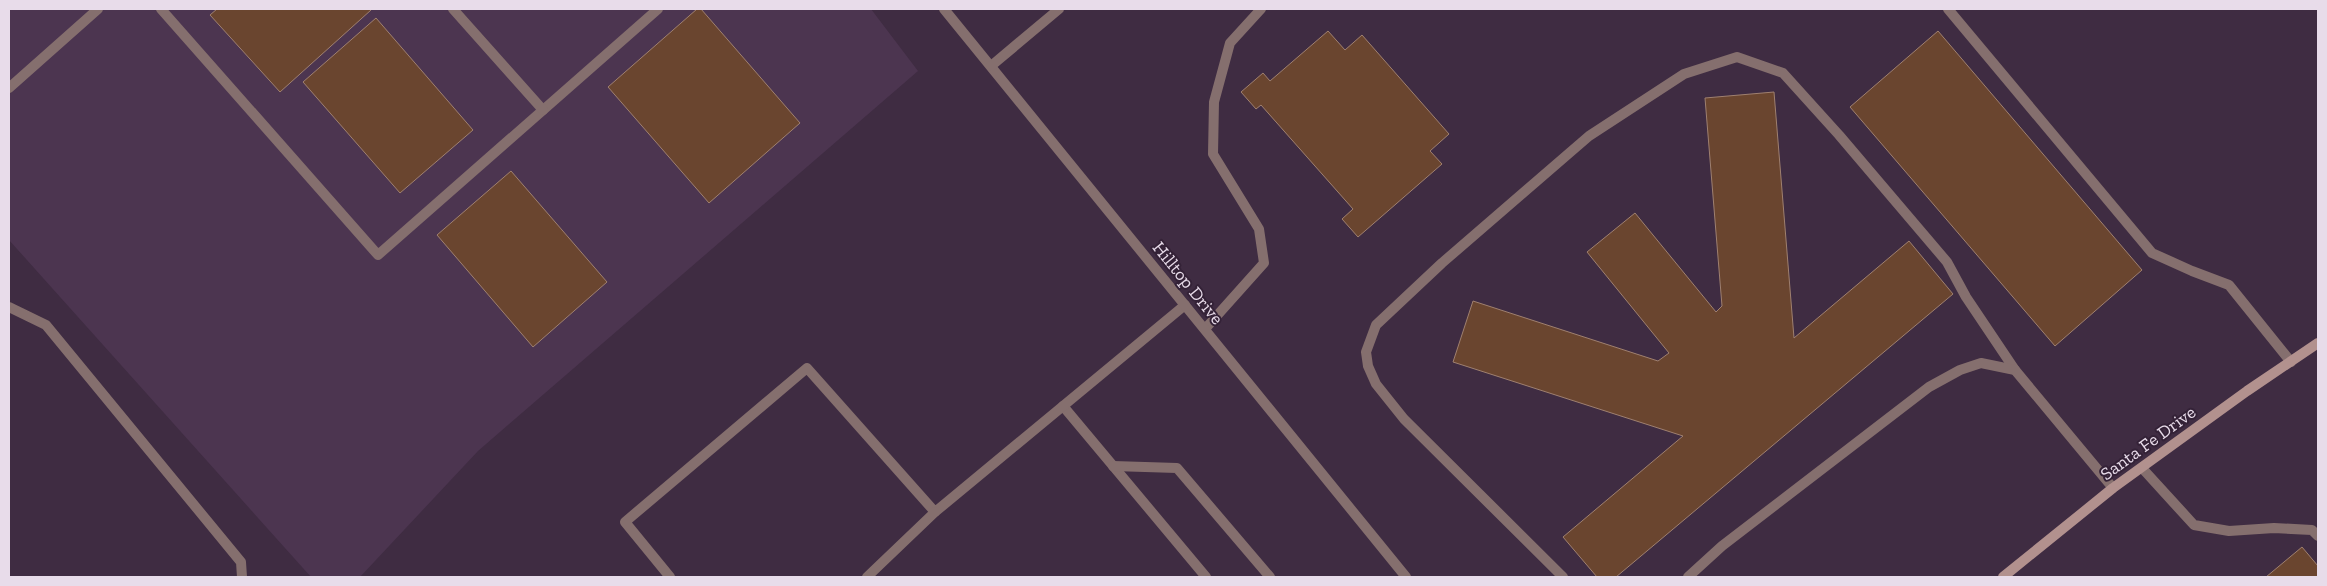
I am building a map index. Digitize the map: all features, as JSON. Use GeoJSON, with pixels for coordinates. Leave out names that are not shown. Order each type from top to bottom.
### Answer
{"type":"FeatureCollection","features":[{"type":"Feature","properties":{"kind":"main road","name":"Santa Fe Drive"},"geometry":{"type":"LineString","coordinates":[[2003,577],[2113,488],[2247,391],[2318,343]]}},
{"type":"Feature","properties":{"kind":"street"},"geometry":{"type":"LineString","coordinates":[[9,88],[98,9]]}},
{"type":"Feature","properties":{"kind":"street"},"geometry":{"type":"LineString","coordinates":[[161,9],[378,255],[658,9]]}},
{"type":"Feature","properties":{"kind":"street"},"geometry":{"type":"LineString","coordinates":[[452,9],[543,110]]}},
{"type":"Feature","properties":{"kind":"street","name":"Hilltop Drive"},"geometry":{"type":"LineString","coordinates":[[944,9],[1406,577]]}},
{"type":"Feature","properties":{"kind":"street"},"geometry":{"type":"LineString","coordinates":[[991,66],[1059,9]]}},
{"type":"Feature","properties":{"kind":"street"},"geometry":{"type":"LineString","coordinates":[[1205,329],[1264,263],[1259,229],[1213,154],[1214,102],[1230,43],[1261,9]]}},
{"type":"Feature","properties":{"kind":"street"},"geometry":{"type":"LineString","coordinates":[[1948,9],[2152,253],[2229,284],[2291,362]]}},
{"type":"Feature","properties":{"kind":"street"},"geometry":{"type":"LineString","coordinates":[[1563,577],[1404,419],[1376,384],[1368,366],[1366,352],[1376,325],[1442,263],[1589,136],[1684,74],[1737,57],[1783,73],[1839,135],[1947,262],[1966,297],[2015,370],[2113,488]]}},
{"type":"Feature","properties":{"kind":"street"},"geometry":{"type":"LineString","coordinates":[[867,577],[935,512],[1185,305]]}},
{"type":"Feature","properties":{"kind":"street"},"geometry":{"type":"LineString","coordinates":[[9,307],[46,325],[241,562],[242,577]]}},
{"type":"Feature","properties":{"kind":"street"},"geometry":{"type":"LineString","coordinates":[[1688,577],[1722,546],[1929,387],[1960,370],[1981,363],[2015,370]]}},
{"type":"Feature","properties":{"kind":"street"},"geometry":{"type":"LineString","coordinates":[[670,577],[625,522],[807,368],[935,512]]}},
{"type":"Feature","properties":{"kind":"street"},"geometry":{"type":"LineString","coordinates":[[1063,406],[1206,577]]}},
{"type":"Feature","properties":{"kind":"street"},"geometry":{"type":"LineString","coordinates":[[1113,466],[1177,468],[1270,577]]}},
{"type":"Feature","properties":{"kind":"street"},"geometry":{"type":"LineString","coordinates":[[2142,468],[2194,525],[2229,530],[2316,529]]}},
{"type":"Feature","properties":{"kind":"shaded area"},"geometry":{"type":"Polygon","coordinates":[[[9,9],[871,9],[918,71],[478,451],[360,577],[311,577],[9,240],[9,9]]]}},
{"type":"Feature","properties":{"kind":"building"},"geometry":{"type":"Polygon","coordinates":[[[217,9],[371,10],[280,92],[210,15],[217,9]]]}},
{"type":"Feature","properties":{"kind":"building"},"geometry":{"type":"Polygon","coordinates":[[[697,9],[701,9],[800,123],[709,203],[608,87],[697,9]]]}},
{"type":"Feature","properties":{"kind":"building"},"geometry":{"type":"Polygon","coordinates":[[[376,18],[473,130],[400,193],[303,82],[376,18]]]}},
{"type":"Feature","properties":{"kind":"building"},"geometry":{"type":"Polygon","coordinates":[[[1328,31],[1345,50],[1362,35],[1449,134],[1430,151],[1442,164],[1358,237],[1342,219],[1353,209],[1261,105],[1256,109],[1241,92],[1263,73],[1270,81],[1328,31]]]}},
{"type":"Feature","properties":{"kind":"building"},"geometry":{"type":"Polygon","coordinates":[[[1938,31],[2142,270],[2055,346],[1850,107],[1938,31]]]}},
{"type":"Feature","properties":{"kind":"building"},"geometry":{"type":"Polygon","coordinates":[[[1774,92],[1794,338],[1909,241],[1953,294],[1616,577],[1597,577],[1563,537],[1683,436],[1453,362],[1473,301],[1658,361],[1669,353],[1587,252],[1635,213],[1716,312],[1722,306],[1705,98],[1774,92]]]}},
{"type":"Feature","properties":{"kind":"building"},"geometry":{"type":"Polygon","coordinates":[[[511,171],[607,282],[533,347],[437,235],[511,171]]]}},
{"type":"Feature","properties":{"kind":"building"},"geometry":{"type":"Polygon","coordinates":[[[2302,547],[2318,566],[2318,577],[2266,577],[2302,547]]]}}]}
